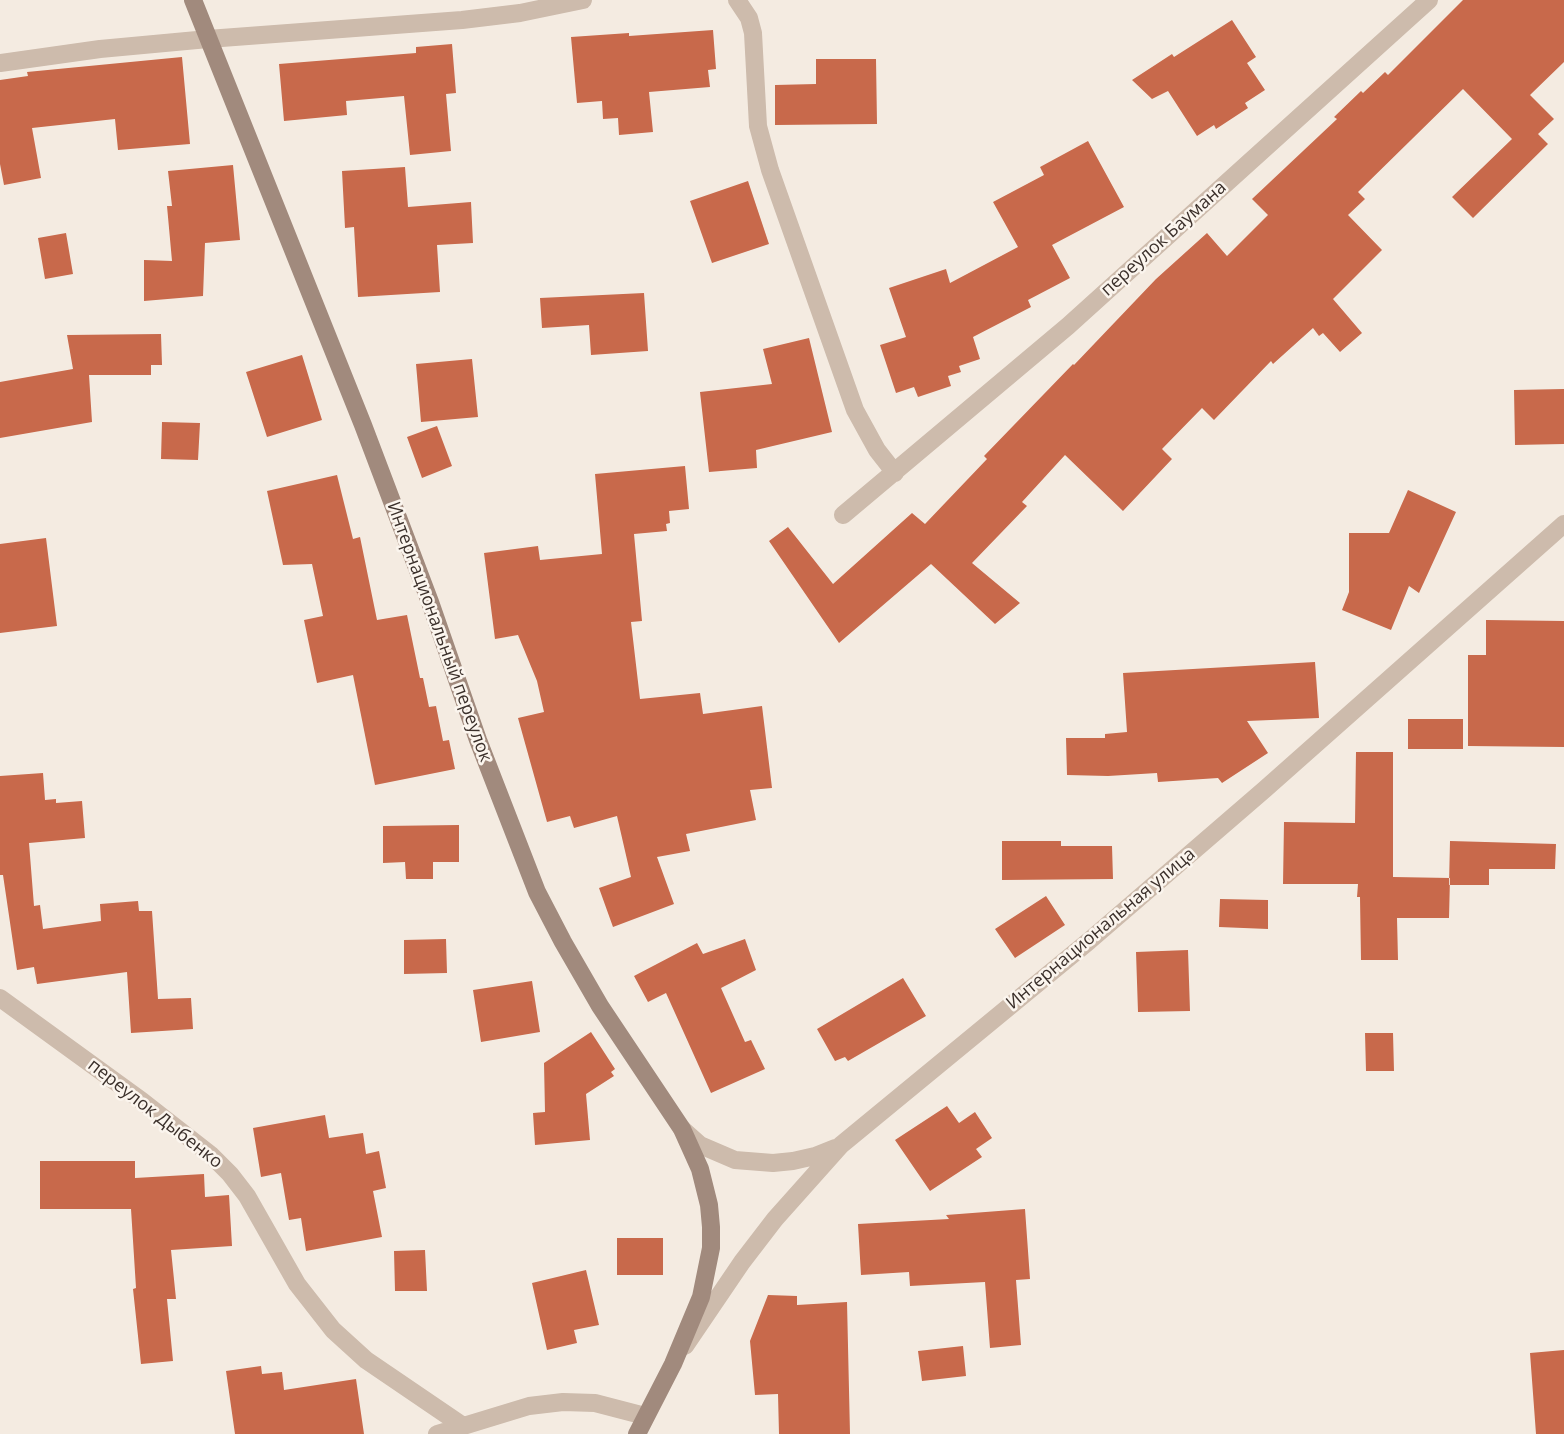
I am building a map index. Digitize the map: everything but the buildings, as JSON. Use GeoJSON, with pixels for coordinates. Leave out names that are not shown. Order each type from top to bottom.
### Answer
{"type":"FeatureCollection","features":[{"type":"Feature","properties":{"kind":"street","name":"Интернациональный переулок"},"geometry":{"type":"LineString","coordinates":[[193,0],[358,412],[430,602],[482,752],[537,891],[600,1006],[682,1129],[700,1168],[709,1205]]}},
{"type":"Feature","properties":{"kind":"street"},"geometry":{"type":"LineString","coordinates":[[0,62],[208,39],[463,20],[520,13],[583,0]]}},
{"type":"Feature","properties":{"kind":"street"},"geometry":{"type":"LineString","coordinates":[[737,0],[749,18],[753,33],[758,125],[770,170],[855,410],[877,450],[895,473]]}},
{"type":"Feature","properties":{"kind":"street","name":"переулок Баумана"},"geometry":{"type":"LineString","coordinates":[[843,515],[1069,326],[1429,0]]}},
{"type":"Feature","properties":{"kind":"street","name":"Интернациональная улица"},"geometry":{"type":"LineString","coordinates":[[673,1364],[742,1262],[775,1219],[841,1145],[1089,941],[1564,524]]}},
{"type":"Feature","properties":{"kind":"street","name":"переулок Дыбенко"},"geometry":{"type":"LineString","coordinates":[[0,998],[142,1101],[211,1155],[247,1196],[297,1284],[333,1330],[366,1360],[463,1426]]}},
{"type":"Feature","properties":{"kind":"street"},"geometry":{"type":"LineString","coordinates":[[682,1129],[700,1145],[716,1154],[744,1161],[793,1161],[815,1156],[841,1145]]}},
{"type":"Feature","properties":{"kind":"street","name":"Интернациональная улица"},"geometry":{"type":"LineString","coordinates":[[637,1434],[673,1364],[701,1297],[711,1248],[709,1205]]}},
{"type":"Feature","properties":{"kind":"street"},"geometry":{"type":"LineString","coordinates":[[437,1434],[528,1406],[563,1402],[596,1403],[645,1416]]}}]}
